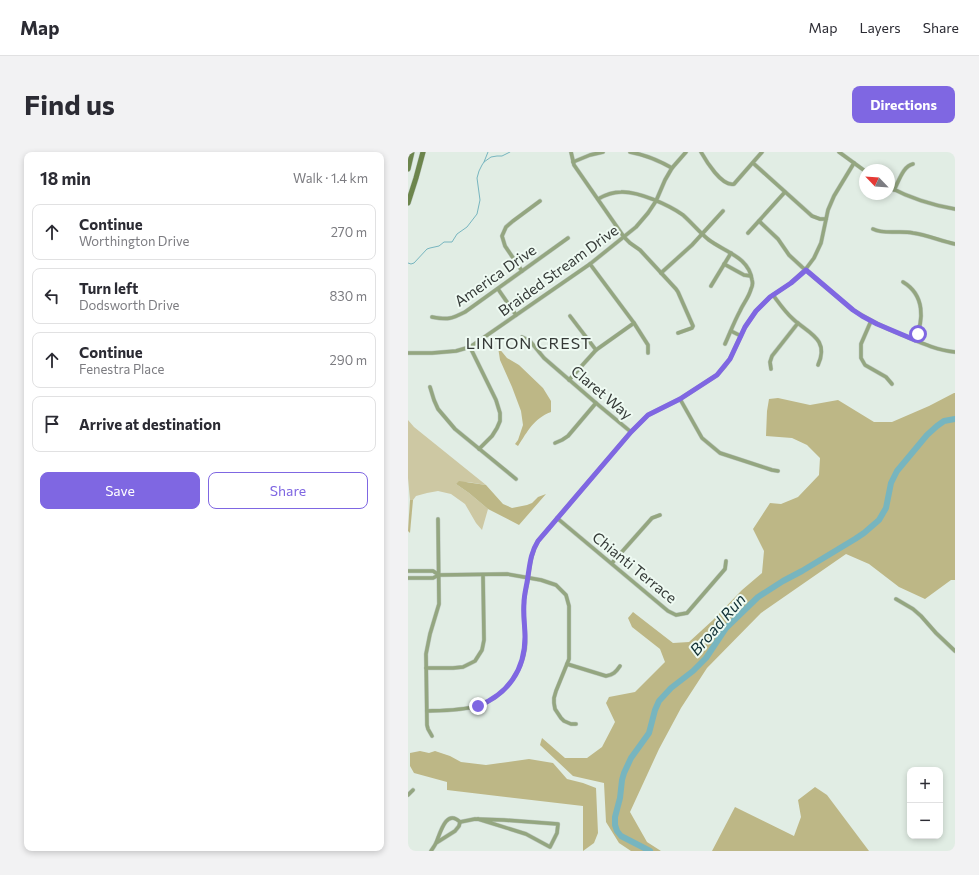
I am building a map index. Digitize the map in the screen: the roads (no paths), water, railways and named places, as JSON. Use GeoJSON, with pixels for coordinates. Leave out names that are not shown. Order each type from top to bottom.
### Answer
{"type":"FeatureCollection","features":[{"type":"Feature","properties":{"kind":"main road"},"geometry":{"type":"LineString","coordinates":[[408,169],[412,152]]}},
{"type":"Feature","properties":{"kind":"main road"},"geometry":{"type":"LineString","coordinates":[[408,203],[423,152]]}},
{"type":"Feature","properties":{"kind":"street"},"geometry":{"type":"LineString","coordinates":[[571,152],[572,162],[624,237],[640,250],[678,292],[693,324],[692,328],[678,333]]}},
{"type":"Feature","properties":{"kind":"street"},"geometry":{"type":"LineString","coordinates":[[572,162],[603,152]]}},
{"type":"Feature","properties":{"kind":"street"},"geometry":{"type":"LineString","coordinates":[[630,152],[648,156],[672,168]]}},
{"type":"Feature","properties":{"kind":"street","name":"Braided Stream Drive"},"geometry":{"type":"LineString","coordinates":[[408,353],[456,351],[470,347],[590,264],[636,227],[642,220],[656,201],[672,168],[686,152]]}},
{"type":"Feature","properties":{"kind":"street"},"geometry":{"type":"LineString","coordinates":[[701,152],[712,170],[729,185],[734,184],[762,152]]}},
{"type":"Feature","properties":{"kind":"street"},"geometry":{"type":"LineString","coordinates":[[754,152],[759,156]]}},
{"type":"Feature","properties":{"kind":"street"},"geometry":{"type":"LineString","coordinates":[[839,152],[859,167]]}},
{"type":"Feature","properties":{"kind":"street"},"geometry":{"type":"LineString","coordinates":[[752,163],[812,216],[820,219],[826,219]]}},
{"type":"Feature","properties":{"kind":"street"},"geometry":{"type":"LineString","coordinates":[[427,711],[458,710],[478,706],[497,696],[511,682],[520,667],[525,649],[524,604],[530,561],[534,546],[631,432],[648,415],[680,399],[717,375],[730,359],[750,319],[756,311],[773,295],[791,283],[806,270],[818,251],[828,210],[834,196],[854,163]]}},
{"type":"Feature","properties":{"kind":"street"},"geometry":{"type":"LineString","coordinates":[[895,188],[905,169],[914,164]]}},
{"type":"Feature","properties":{"kind":"street"},"geometry":{"type":"LineString","coordinates":[[895,190],[920,201],[955,209]]}},
{"type":"Feature","properties":{"kind":"street"},"geometry":{"type":"LineString","coordinates":[[598,200],[608,194],[624,192],[640,194],[674,209],[683,215],[714,244],[731,253],[743,262],[751,276],[752,289],[738,314],[725,344]]}},
{"type":"Feature","properties":{"kind":"street"},"geometry":{"type":"LineString","coordinates":[[748,233],[785,192]]}},
{"type":"Feature","properties":{"kind":"street"},"geometry":{"type":"LineString","coordinates":[[522,271],[505,246],[502,236],[506,227],[513,220],[540,201]]}},
{"type":"Feature","properties":{"kind":"street"},"geometry":{"type":"LineString","coordinates":[[661,273],[702,234],[723,211]]}},
{"type":"Feature","properties":{"kind":"street"},"geometry":{"type":"LineString","coordinates":[[759,221],[778,239],[789,255],[853,310],[871,321],[934,348],[955,352]]}},
{"type":"Feature","properties":{"kind":"street"},"geometry":{"type":"LineString","coordinates":[[873,229],[879,232],[896,231],[912,233],[955,244]]}},
{"type":"Feature","properties":{"kind":"street","name":"America Drive"},"geometry":{"type":"LineString","coordinates":[[432,317],[444,319],[453,318],[465,312],[568,238]]}},
{"type":"Feature","properties":{"kind":"street"},"geometry":{"type":"LineString","coordinates":[[711,286],[731,253]]}},
{"type":"Feature","properties":{"kind":"street"},"geometry":{"type":"LineString","coordinates":[[590,264],[648,345],[648,353]]}},
{"type":"Feature","properties":{"kind":"street"},"geometry":{"type":"LineString","coordinates":[[724,264],[744,276],[751,276]]}},
{"type":"Feature","properties":{"kind":"street"},"geometry":{"type":"LineString","coordinates":[[903,282],[913,291],[920,306],[921,324],[915,340]]}},
{"type":"Feature","properties":{"kind":"street"},"geometry":{"type":"LineString","coordinates":[[498,289],[516,315]]}},
{"type":"Feature","properties":{"kind":"street"},"geometry":{"type":"LineString","coordinates":[[773,295],[789,314],[813,334],[819,342],[821,356],[818,365]]}},
{"type":"Feature","properties":{"kind":"street"},"geometry":{"type":"LineString","coordinates":[[570,316],[596,350]]}},
{"type":"Feature","properties":{"kind":"street"},"geometry":{"type":"LineString","coordinates":[[871,321],[861,344],[861,358],[865,365],[886,377],[892,384]]}},
{"type":"Feature","properties":{"kind":"street"},"geometry":{"type":"LineString","coordinates":[[771,369],[770,362],[772,356],[798,323]]}},
{"type":"Feature","properties":{"kind":"street"},"geometry":{"type":"LineString","coordinates":[[569,380],[596,350],[634,324]]}},
{"type":"Feature","properties":{"kind":"street"},"geometry":{"type":"LineString","coordinates":[[731,331],[741,336]]}},
{"type":"Feature","properties":{"kind":"street","name":"Claret Way"},"geometry":{"type":"LineString","coordinates":[[522,337],[530,341],[544,358],[631,432]]}},
{"type":"Feature","properties":{"kind":"street"},"geometry":{"type":"LineString","coordinates":[[470,347],[496,400],[500,413],[500,421],[497,428],[492,436],[479,449]]}},
{"type":"Feature","properties":{"kind":"street"},"geometry":{"type":"LineString","coordinates":[[430,387],[438,409],[455,429],[516,479]]}},
{"type":"Feature","properties":{"kind":"street"},"geometry":{"type":"LineString","coordinates":[[680,399],[702,438],[720,453],[778,471]]}},
{"type":"Feature","properties":{"kind":"street"},"geometry":{"type":"LineString","coordinates":[[555,443],[568,436],[596,403]]}},
{"type":"Feature","properties":{"kind":"street"},"geometry":{"type":"LineString","coordinates":[[612,564],[652,518],[660,515]]}},
{"type":"Feature","properties":{"kind":"street","name":"Chianti Terrace"},"geometry":{"type":"LineString","coordinates":[[557,518],[668,611],[676,615],[687,613],[725,569],[726,561]]}},
{"type":"Feature","properties":{"kind":"street"},"geometry":{"type":"LineString","coordinates":[[432,736],[427,725],[426,654],[439,604],[438,520]]}},
{"type":"Feature","properties":{"kind":"street"},"geometry":{"type":"LineString","coordinates":[[408,571],[433,571],[439,575]]}},
{"type":"Feature","properties":{"kind":"street"},"geometry":{"type":"LineString","coordinates":[[408,578],[433,578],[439,575],[507,574],[541,580],[556,585],[566,595],[569,606],[569,654],[568,664],[554,698],[555,709],[560,718],[564,721],[571,724],[576,724]]}},
{"type":"Feature","properties":{"kind":"street"},"geometry":{"type":"LineString","coordinates":[[426,668],[463,667],[475,661],[482,650],[484,640],[483,575]]}},
{"type":"Feature","properties":{"kind":"street"},"geometry":{"type":"LineString","coordinates":[[896,599],[913,609],[921,616],[955,651]]}},
{"type":"Feature","properties":{"kind":"street"},"geometry":{"type":"LineString","coordinates":[[568,664],[606,676],[614,673],[620,666]]}},
{"type":"Feature","properties":{"kind":"street"},"geometry":{"type":"LineString","coordinates":[[408,795],[413,790]]}},
{"type":"Feature","properties":{"kind":"street"},"geometry":{"type":"LineString","coordinates":[[431,851],[446,821],[453,818],[460,822]]}},
{"type":"Feature","properties":{"kind":"street"},"geometry":{"type":"LineString","coordinates":[[460,822],[478,819],[558,824],[557,834],[550,847],[526,834],[478,819]]}},
{"type":"Feature","properties":{"kind":"street"},"geometry":{"type":"LineString","coordinates":[[436,842],[456,831],[460,822]]}},
{"type":"Feature","properties":{"kind":"waterway"},"geometry":{"type":"LineString","coordinates":[[484,162],[488,152]]}},
{"type":"Feature","properties":{"kind":"waterway"},"geometry":{"type":"LineString","coordinates":[[408,263],[414,263],[427,249],[439,246],[444,242],[452,242],[457,234],[467,227],[477,214],[480,200],[477,178],[482,165],[491,157],[502,156],[510,152]]}},
{"type":"Feature","properties":{"kind":"waterway","name":"Broad Run"},"geometry":{"type":"LineString","coordinates":[[650,851],[621,836],[615,825],[615,817],[624,773],[631,758],[649,733],[659,701],[671,688],[693,671],[706,658],[726,628],[758,597],[855,539],[879,520],[886,508],[891,483],[897,471],[927,435],[937,426],[944,421],[955,419]]}},
{"type":"Feature","properties":{"kind":"district","name":"LINTON CREST"},"geometry":{"type":"Point","coordinates":[529,342]}}]}
